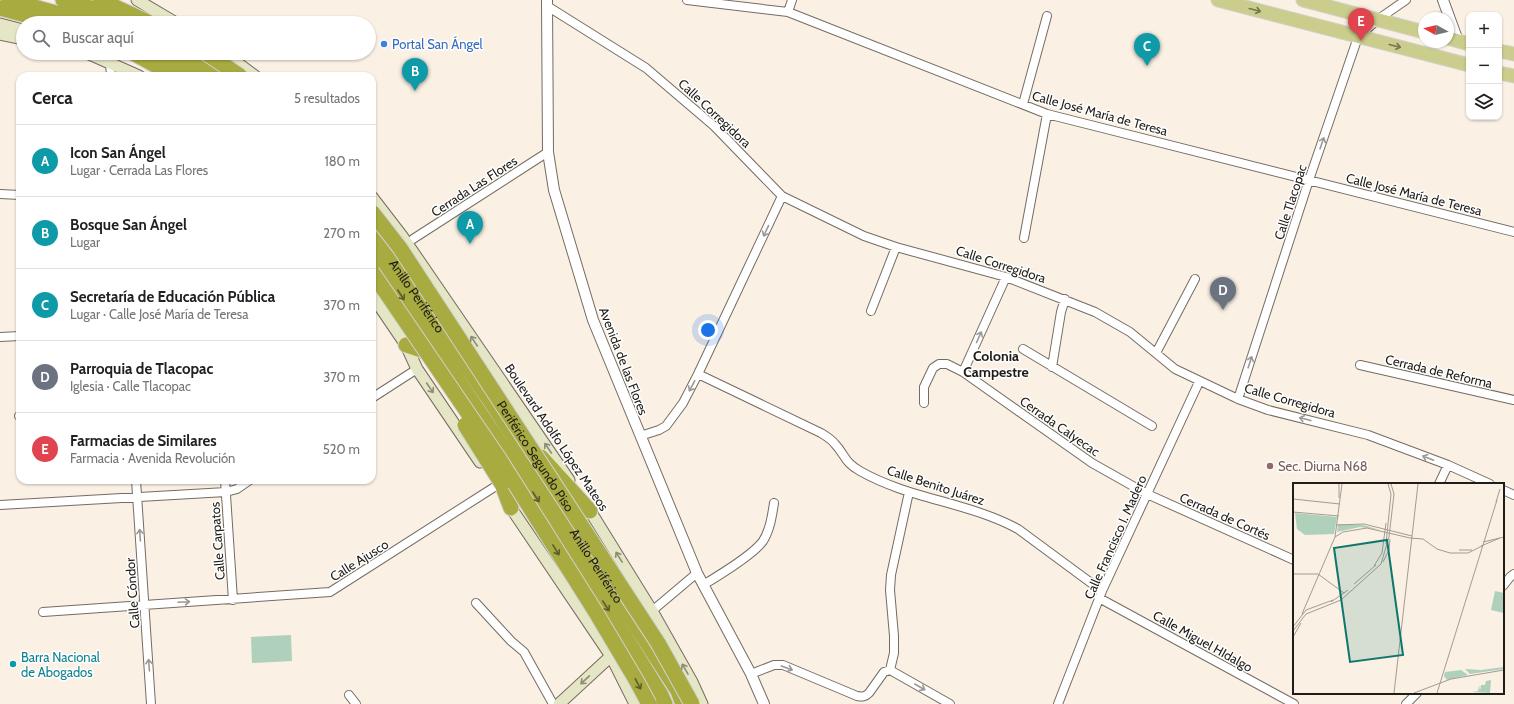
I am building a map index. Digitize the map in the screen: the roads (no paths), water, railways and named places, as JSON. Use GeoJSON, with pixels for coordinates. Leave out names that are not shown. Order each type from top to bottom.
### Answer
{"type":"FeatureCollection","features":[{"type":"Feature","properties":{"kind":"highway"},"geometry":{"type":"LineString","coordinates":[[10,0],[67,16]]}},
{"type":"Feature","properties":{"kind":"highway"},"geometry":{"type":"LineString","coordinates":[[64,0],[90,8],[108,16]]}},
{"type":"Feature","properties":{"kind":"highway"},"geometry":{"type":"LineString","coordinates":[[100,0],[135,16]]}},
{"type":"Feature","properties":{"kind":"highway"},"geometry":{"type":"LineString","coordinates":[[0,8],[29,16]]}},
{"type":"Feature","properties":{"kind":"highway"},"geometry":{"type":"LineString","coordinates":[[146,60],[168,72]]}},
{"type":"Feature","properties":{"kind":"highway"},"geometry":{"type":"LineString","coordinates":[[175,60],[192,72]]}},
{"type":"Feature","properties":{"kind":"highway"},"geometry":{"type":"LineString","coordinates":[[198,60],[217,72]]}},
{"type":"Feature","properties":{"kind":"highway"},"geometry":{"type":"LineString","coordinates":[[220,60],[244,72]]}},
{"type":"Feature","properties":{"kind":"highway","name":"Periférico Segundo Piso"},"geometry":{"type":"LineString","coordinates":[[376,217],[400,248],[658,643],[692,704]]}},
{"type":"Feature","properties":{"kind":"highway","name":"Anillo Periférico"},"geometry":{"type":"LineString","coordinates":[[376,237],[491,402],[678,691],[683,704]]}},
{"type":"Feature","properties":{"kind":"highway","name":"Anillo Periférico"},"geometry":{"type":"LineString","coordinates":[[376,258],[601,597],[665,704]]}},
{"type":"Feature","properties":{"kind":"highway"},"geometry":{"type":"LineString","coordinates":[[376,278],[500,460],[595,611],[636,680],[648,704]]}},
{"type":"Feature","properties":{"kind":"highway"},"geometry":{"type":"LineString","coordinates":[[376,295],[412,345],[499,485],[511,508]]}},
{"type":"Feature","properties":{"kind":"highway"},"geometry":{"type":"LineString","coordinates":[[406,345],[442,357]]}},
{"type":"Feature","properties":{"kind":"highway"},"geometry":{"type":"LineString","coordinates":[[491,402],[590,511]]}},
{"type":"Feature","properties":{"kind":"main road"},"geometry":{"type":"LineString","coordinates":[[137,0],[164,16]]}},
{"type":"Feature","properties":{"kind":"main road"},"geometry":{"type":"LineString","coordinates":[[1218,0],[1466,64]]}},
{"type":"Feature","properties":{"kind":"main road"},"geometry":{"type":"LineString","coordinates":[[1303,0],[1418,30]]}},
{"type":"Feature","properties":{"kind":"main road"},"geometry":{"type":"LineString","coordinates":[[0,24],[16,28]]}},
{"type":"Feature","properties":{"kind":"main road"},"geometry":{"type":"LineString","coordinates":[[0,34],[16,37]]}},
{"type":"Feature","properties":{"kind":"main road"},"geometry":{"type":"LineString","coordinates":[[1502,52],[1514,54]]}},
{"type":"Feature","properties":{"kind":"main road"},"geometry":{"type":"LineString","coordinates":[[103,60],[130,72]]}},
{"type":"Feature","properties":{"kind":"main road"},"geometry":{"type":"LineString","coordinates":[[232,60],[246,72]]}},
{"type":"Feature","properties":{"kind":"main road"},"geometry":{"type":"LineString","coordinates":[[1502,74],[1514,76]]}},
{"type":"Feature","properties":{"kind":"main road","name":"Boulevard Adolfo López Mateos"},"geometry":{"type":"LineString","coordinates":[[376,202],[402,236],[590,511],[652,611],[692,682],[702,704]]}},
{"type":"Feature","properties":{"kind":"main road"},"geometry":{"type":"LineString","coordinates":[[376,301],[406,345],[417,369],[499,485]]}},
{"type":"Feature","properties":{"kind":"main road"},"geometry":{"type":"LineString","coordinates":[[511,508],[611,656],[635,704]]}},
{"type":"Feature","properties":{"kind":"main road"},"geometry":{"type":"LineString","coordinates":[[559,704],[611,656]]}},
{"type":"Feature","properties":{"kind":"street"},"geometry":{"type":"LineString","coordinates":[[538,0],[547,3]]}},
{"type":"Feature","properties":{"kind":"street","name":"Calle José María de Teresa"},"geometry":{"type":"LineString","coordinates":[[687,0],[788,12],[1047,114],[1514,232]]}},
{"type":"Feature","properties":{"kind":"street"},"geometry":{"type":"LineString","coordinates":[[788,12],[792,0]]}},
{"type":"Feature","properties":{"kind":"street","name":"Calle Tlacopac"},"geometry":{"type":"LineString","coordinates":[[1238,399],[1309,180],[1358,37],[1377,20],[1406,0]]}},
{"type":"Feature","properties":{"kind":"street"},"geometry":{"type":"LineString","coordinates":[[1443,0],[1458,41]]}},
{"type":"Feature","properties":{"kind":"street","name":"Avenida de las Flores"},"geometry":{"type":"LineString","coordinates":[[547,3],[548,152],[554,190],[593,320],[697,573],[751,674],[764,704]]}},
{"type":"Feature","properties":{"kind":"street","name":"Calle Corregidora"},"geometry":{"type":"LineString","coordinates":[[547,3],[646,68],[714,126],[782,196],[864,236],[896,247],[1006,277],[1095,312],[1130,332],[1175,369],[1199,382],[1238,399],[1268,410],[1368,434],[1448,465],[1488,483]]}},
{"type":"Feature","properties":{"kind":"street"},"geometry":{"type":"LineString","coordinates":[[1023,104],[1047,16]]}},
{"type":"Feature","properties":{"kind":"street"},"geometry":{"type":"LineString","coordinates":[[110,63],[111,72]]}},
{"type":"Feature","properties":{"kind":"street"},"geometry":{"type":"LineString","coordinates":[[1024,238],[1047,114]]}},
{"type":"Feature","properties":{"kind":"street","name":"Cerrada Las Flores"},"geometry":{"type":"LineString","coordinates":[[413,239],[548,152]]}},
{"type":"Feature","properties":{"kind":"street"},"geometry":{"type":"LineString","coordinates":[[0,194],[16,195]]}},
{"type":"Feature","properties":{"kind":"street"},"geometry":{"type":"LineString","coordinates":[[640,436],[666,426],[682,404],[698,374],[782,196]]}},
{"type":"Feature","properties":{"kind":"street"},"geometry":{"type":"LineString","coordinates":[[871,311],[896,247]]}},
{"type":"Feature","properties":{"kind":"street"},"geometry":{"type":"LineString","coordinates":[[963,372],[1006,277]]}},
{"type":"Feature","properties":{"kind":"street"},"geometry":{"type":"LineString","coordinates":[[1156,353],[1195,279]]}},
{"type":"Feature","properties":{"kind":"street"},"geometry":{"type":"LineString","coordinates":[[1052,368],[1061,312],[1065,299]]}},
{"type":"Feature","properties":{"kind":"street"},"geometry":{"type":"LineString","coordinates":[[0,337],[16,336]]}},
{"type":"Feature","properties":{"kind":"street"},"geometry":{"type":"LineString","coordinates":[[1023,350],[1152,426]]}},
{"type":"Feature","properties":{"kind":"street","name":"Cerrada Calyecac"},"geometry":{"type":"LineString","coordinates":[[924,403],[924,387],[933,368],[939,364],[947,364],[963,372],[1092,463],[1147,494]]}},
{"type":"Feature","properties":{"kind":"street","name":"Cerrada de Reforma"},"geometry":{"type":"LineString","coordinates":[[1360,365],[1514,400]]}},
{"type":"Feature","properties":{"kind":"street"},"geometry":{"type":"LineString","coordinates":[[376,395],[417,369]]}},
{"type":"Feature","properties":{"kind":"street","name":"Calle Benito Juárez"},"geometry":{"type":"LineString","coordinates":[[698,374],[821,433],[835,444],[848,463],[860,471],[908,492],[987,515],[1018,529],[1101,594]]}},
{"type":"Feature","properties":{"kind":"street","name":"Calle Francisco I. Madero"},"geometry":{"type":"LineString","coordinates":[[1058,704],[1101,594],[1199,382]]}},
{"type":"Feature","properties":{"kind":"street"},"geometry":{"type":"LineString","coordinates":[[1439,483],[1448,465]]}},
{"type":"Feature","properties":{"kind":"street","name":"Calle Cóndor"},"geometry":{"type":"LineString","coordinates":[[136,484],[151,704]]}},
{"type":"Feature","properties":{"kind":"street","name":"Calle Carpatos"},"geometry":{"type":"LineString","coordinates":[[226,484],[233,600]]}},
{"type":"Feature","properties":{"kind":"street"},"geometry":{"type":"LineString","coordinates":[[0,505],[226,492],[237,489],[244,484]]}},
{"type":"Feature","properties":{"kind":"street","name":"Calle Ajusco"},"geometry":{"type":"LineString","coordinates":[[43,612],[233,600],[330,592],[499,485]]}},
{"type":"Feature","properties":{"kind":"street"},"geometry":{"type":"LineString","coordinates":[[1504,490],[1514,495]]}},
{"type":"Feature","properties":{"kind":"street"},"geometry":{"type":"LineString","coordinates":[[890,670],[894,653],[890,590],[891,575],[908,492]]}},
{"type":"Feature","properties":{"kind":"street","name":"Cerrada de Cortés"},"geometry":{"type":"LineString","coordinates":[[1147,494],[1293,560]]}},
{"type":"Feature","properties":{"kind":"street"},"geometry":{"type":"LineString","coordinates":[[703,584],[753,551],[763,541],[769,530],[774,503]]}},
{"type":"Feature","properties":{"kind":"street"},"geometry":{"type":"LineString","coordinates":[[652,611],[697,573]]}},
{"type":"Feature","properties":{"kind":"street"},"geometry":{"type":"LineString","coordinates":[[1504,585],[1514,574]]}},
{"type":"Feature","properties":{"kind":"street","name":"Calle Miguel HIdalgo"},"geometry":{"type":"LineString","coordinates":[[1101,594],[1294,704]]}},
{"type":"Feature","properties":{"kind":"street"},"geometry":{"type":"LineString","coordinates":[[476,603],[511,641],[524,652],[553,704]]}},
{"type":"Feature","properties":{"kind":"street"},"geometry":{"type":"LineString","coordinates":[[751,674],[774,665],[783,665],[856,696],[866,696],[884,672],[890,670],[950,704]]}},
{"type":"Feature","properties":{"kind":"street"},"geometry":{"type":"LineString","coordinates":[[1406,704],[1416,694]]}},
{"type":"Feature","properties":{"kind":"street"},"geometry":{"type":"LineString","coordinates":[[349,695],[356,704]]}},
{"type":"Feature","properties":{"kind":"place","name":"Farmacias de Similares"},"geometry":{"type":"Point","coordinates":[1361,41]}},
{"type":"Feature","properties":{"kind":"place","name":"Portal San Ángel"},"geometry":{"type":"Point","coordinates":[384,44]}},
{"type":"Feature","properties":{"kind":"place","name":"Secretaría de Educación Pública"},"geometry":{"type":"Point","coordinates":[1147,66]}},
{"type":"Feature","properties":{"kind":"place","name":"Bosque San Ángel"},"geometry":{"type":"Point","coordinates":[415,91]}},
{"type":"Feature","properties":{"kind":"place","name":"Icon San Ángel"},"geometry":{"type":"Point","coordinates":[470,244]}},
{"type":"Feature","properties":{"kind":"place","name":"Parroquia de Tlacopac"},"geometry":{"type":"Point","coordinates":[1223,310]}},
{"type":"Feature","properties":{"kind":"place","name":"Sec. Diurna N68"},"geometry":{"type":"Point","coordinates":[1270,466]}},
{"type":"Feature","properties":{"kind":"place","name":"Barra Nacional de Abogados"},"geometry":{"type":"Point","coordinates":[13,664]}},
{"type":"Feature","properties":{"kind":"district","name":"Colonia Campestre"},"geometry":{"type":"Point","coordinates":[996,364]}}]}
